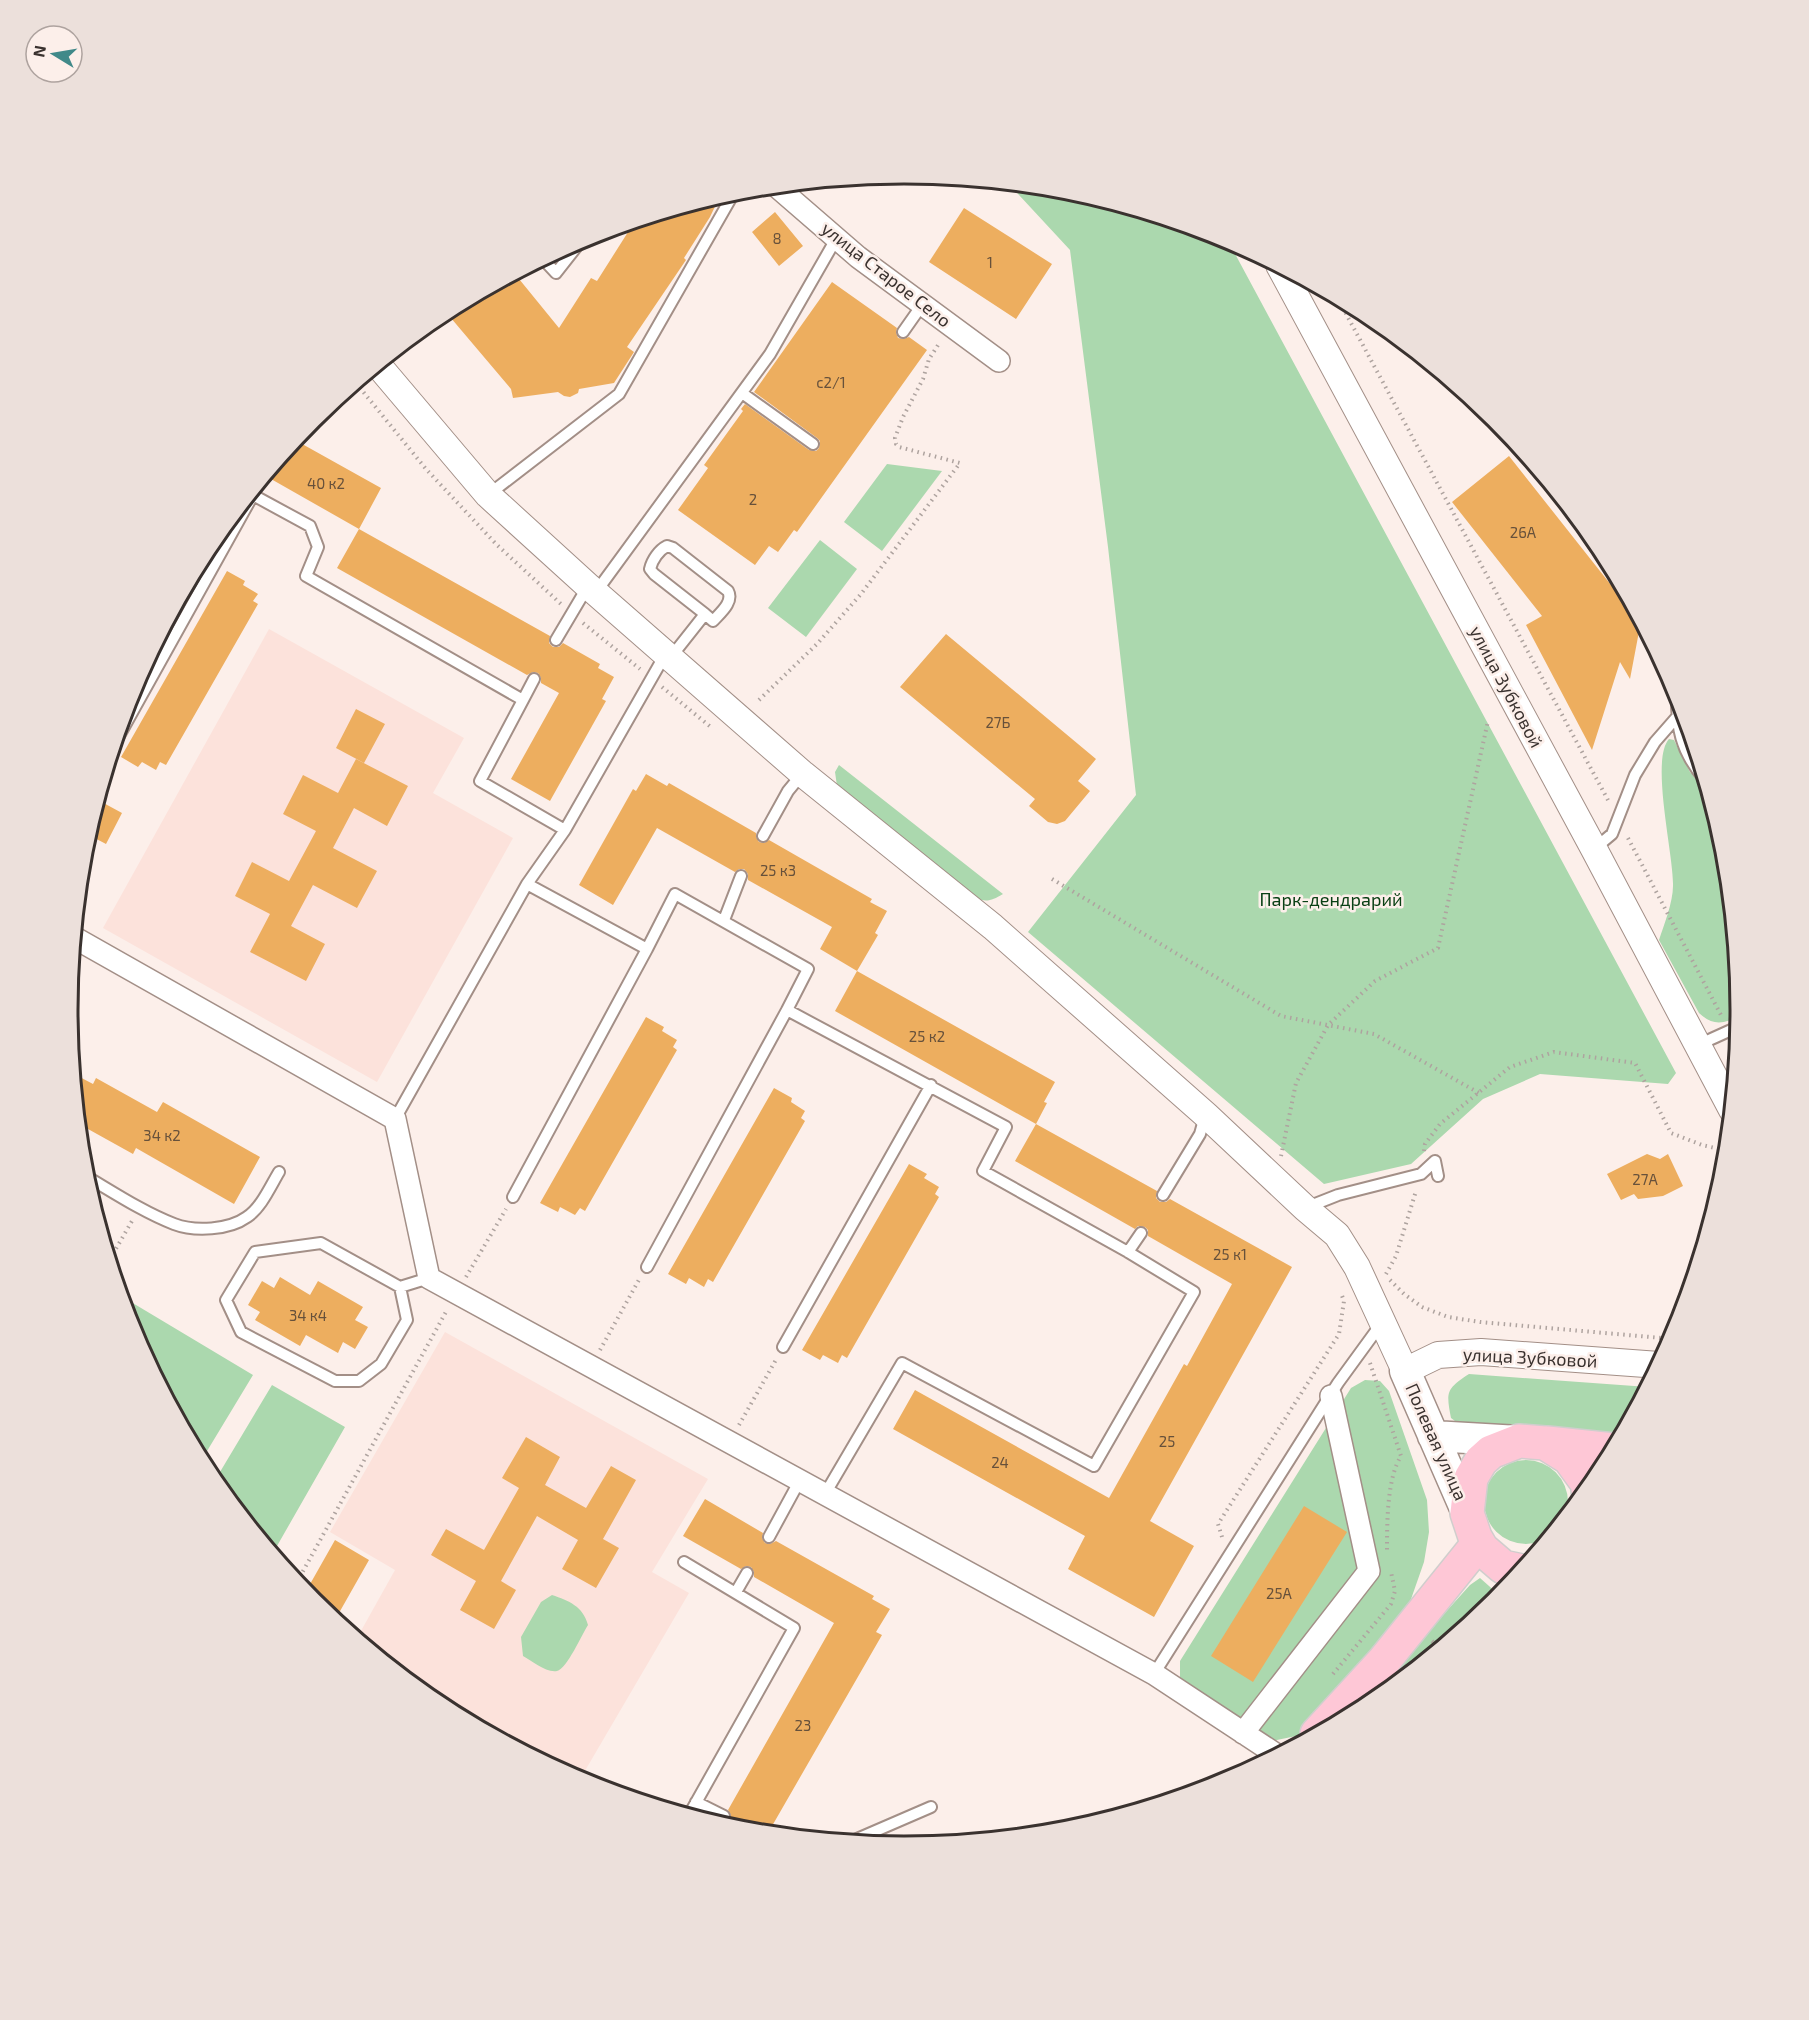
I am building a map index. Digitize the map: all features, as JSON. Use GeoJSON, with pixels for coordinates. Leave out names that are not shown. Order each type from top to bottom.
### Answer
{"type":"FeatureCollection","features":[{"type":"Feature","properties":{"kind":"main road","name":"Полевая улица"},"geometry":{"type":"LineString","coordinates":[[1405,1371],[1467,1513]]}},
{"type":"Feature","properties":{"kind":"main road"},"geometry":{"type":"LineString","coordinates":[[1433,1437],[1532,1442],[1604,1449]]}},
{"type":"Feature","properties":{"kind":"main road"},"geometry":{"type":"LineString","coordinates":[[1513,1569],[1503,1567],[1478,1544],[1467,1513],[1471,1478],[1481,1461],[1491,1452],[1532,1442],[1569,1458],[1585,1479]]}},
{"type":"Feature","properties":{"kind":"main road"},"geometry":{"type":"LineString","coordinates":[[1333,1717],[1383,1662],[1478,1544]]}},
{"type":"Feature","properties":{"kind":"street","name":"улица Старое Село"},"geometry":{"type":"LineString","coordinates":[[784,193],[858,257],[999,361]]}},
{"type":"Feature","properties":{"kind":"street","name":"улица Зубковой"},"geometry":{"type":"LineString","coordinates":[[1285,277],[1594,849],[1726,1098]]}},
{"type":"Feature","properties":{"kind":"street"},"geometry":{"type":"LineString","coordinates":[[382,370],[488,495],[803,774],[993,927],[1206,1115],[1337,1235],[1357,1267],[1405,1371]]}},
{"type":"Feature","properties":{"kind":"street"},"geometry":{"type":"LineString","coordinates":[[81,942],[395,1119],[429,1278],[1154,1674],[1271,1751]]}},
{"type":"Feature","properties":{"kind":"street","name":"улица Зубковой"},"geometry":{"type":"LineString","coordinates":[[1405,1371],[1438,1355],[1481,1352],[1651,1364]]}},
{"type":"Feature","properties":{"kind":"street"},"geometry":{"type":"LineString","coordinates":[[1243,1733],[1368,1571],[1330,1396]]}},
{"type":"Feature","properties":{"kind":"lane"},"geometry":{"type":"LineString","coordinates":[[488,495],[619,394],[728,203]]}},
{"type":"Feature","properties":{"kind":"lane"},"geometry":{"type":"LineString","coordinates":[[556,640],[572,614],[770,354],[836,238]]}},
{"type":"Feature","properties":{"kind":"lane"},"geometry":{"type":"LineString","coordinates":[[548,265],[556,273],[572,254]]}},
{"type":"Feature","properties":{"kind":"lane"},"geometry":{"type":"LineString","coordinates":[[903,333],[922,305]]}},
{"type":"Feature","properties":{"kind":"lane"},"geometry":{"type":"LineString","coordinates":[[742,393],[813,444]]}},
{"type":"Feature","properties":{"kind":"lane"},"geometry":{"type":"LineString","coordinates":[[257,497],[310,526],[318,548],[306,576],[524,700]]}},
{"type":"Feature","properties":{"kind":"lane"},"geometry":{"type":"LineString","coordinates":[[139,700],[232,530]]}},
{"type":"Feature","properties":{"kind":"lane"},"geometry":{"type":"LineString","coordinates":[[668,546],[673,548],[728,591],[729,601],[713,621],[705,614],[650,569],[652,562],[663,548],[668,546]]}},
{"type":"Feature","properties":{"kind":"lane"},"geometry":{"type":"LineString","coordinates":[[395,1119],[527,884],[565,830],[650,677],[705,614]]}},
{"type":"Feature","properties":{"kind":"lane"},"geometry":{"type":"LineString","coordinates":[[534,679],[480,781],[565,830]]}},
{"type":"Feature","properties":{"kind":"lane"},"geometry":{"type":"LineString","coordinates":[[1594,849],[1612,834],[1635,775],[1655,742],[1676,718]]}},
{"type":"Feature","properties":{"kind":"lane"},"geometry":{"type":"LineString","coordinates":[[1676,718],[1684,747],[1694,765]]}},
{"type":"Feature","properties":{"kind":"lane"},"geometry":{"type":"LineString","coordinates":[[763,836],[788,791],[803,774]]}},
{"type":"Feature","properties":{"kind":"lane"},"geometry":{"type":"LineString","coordinates":[[724,920],[741,876]]}},
{"type":"Feature","properties":{"kind":"lane"},"geometry":{"type":"LineString","coordinates":[[527,884],[647,949]]}},
{"type":"Feature","properties":{"kind":"lane"},"geometry":{"type":"LineString","coordinates":[[513,1197],[675,894],[808,969],[647,1267]]}},
{"type":"Feature","properties":{"kind":"lane"},"geometry":{"type":"LineString","coordinates":[[787,1010],[1006,1127],[983,1171],[1128,1252],[1194,1293],[1094,1466],[902,1363],[825,1494]]}},
{"type":"Feature","properties":{"kind":"lane"},"geometry":{"type":"LineString","coordinates":[[1697,1045],[1730,1031]]}},
{"type":"Feature","properties":{"kind":"lane"},"geometry":{"type":"LineString","coordinates":[[783,1347],[931,1085]]}},
{"type":"Feature","properties":{"kind":"lane"},"geometry":{"type":"LineString","coordinates":[[1163,1195],[1200,1134],[1206,1115]]}},
{"type":"Feature","properties":{"kind":"lane"},"geometry":{"type":"LineString","coordinates":[[1305,1208],[1338,1195],[1420,1174],[1435,1161],[1438,1176]]}},
{"type":"Feature","properties":{"kind":"lane"},"geometry":{"type":"LineString","coordinates":[[96,1182],[176,1225],[197,1228],[225,1226],[248,1217],[265,1197],[279,1172]]}},
{"type":"Feature","properties":{"kind":"lane"},"geometry":{"type":"LineString","coordinates":[[1128,1252],[1142,1233]]}},
{"type":"Feature","properties":{"kind":"lane"},"geometry":{"type":"LineString","coordinates":[[400,1287],[407,1320],[381,1364],[359,1381],[335,1381],[241,1332],[226,1300],[255,1252],[321,1243],[400,1287],[429,1278]]}},
{"type":"Feature","properties":{"kind":"lane"},"geometry":{"type":"LineString","coordinates":[[1154,1674],[1330,1396],[1382,1323]]}},
{"type":"Feature","properties":{"kind":"lane"},"geometry":{"type":"LineString","coordinates":[[769,1537],[800,1480]]}},
{"type":"Feature","properties":{"kind":"lane"},"geometry":{"type":"LineString","coordinates":[[684,1562],[794,1628],[692,1808]]}},
{"type":"Feature","properties":{"kind":"lane"},"geometry":{"type":"LineString","coordinates":[[736,1592],[747,1573]]}},
{"type":"Feature","properties":{"kind":"lane"},"geometry":{"type":"LineString","coordinates":[[696,1802],[724,1816]]}},
{"type":"Feature","properties":{"kind":"lane"},"geometry":{"type":"LineString","coordinates":[[865,1836],[931,1807]]}},
{"type":"Feature","properties":{"kind":"path"},"geometry":{"type":"LineString","coordinates":[[1344,311],[1618,819],[1731,1021]]}},
{"type":"Feature","properties":{"kind":"path"},"geometry":{"type":"LineString","coordinates":[[759,700],[818,643],[861,594],[960,463],[899,447],[895,438],[922,379],[928,359],[951,326]]}},
{"type":"Feature","properties":{"kind":"path"},"geometry":{"type":"LineString","coordinates":[[361,389],[426,469],[496,544],[572,614],[715,730]]}},
{"type":"Feature","properties":{"kind":"path"},"geometry":{"type":"LineString","coordinates":[[1276,1180],[1296,1083],[1328,1025],[1375,981],[1438,948],[1488,721]]}},
{"type":"Feature","properties":{"kind":"path"},"geometry":{"type":"LineString","coordinates":[[1052,879],[1281,1016],[1374,1034],[1479,1093]]}},
{"type":"Feature","properties":{"kind":"path"},"geometry":{"type":"LineString","coordinates":[[1663,1338],[1480,1322],[1448,1317],[1422,1307],[1392,1283],[1386,1273],[1396,1256],[1420,1174],[1425,1144],[1440,1124],[1510,1067],[1554,1052],[1635,1062],[1671,1133],[1702,1145],[1719,1148]]}},
{"type":"Feature","properties":{"kind":"path"},"geometry":{"type":"LineString","coordinates":[[301,1574],[457,1293],[513,1197]]}},
{"type":"Feature","properties":{"kind":"path"},"geometry":{"type":"LineString","coordinates":[[114,1252],[141,1207]]}},
{"type":"Feature","properties":{"kind":"path"},"geometry":{"type":"LineString","coordinates":[[591,1366],[647,1267]]}},
{"type":"Feature","properties":{"kind":"path"},"geometry":{"type":"LineString","coordinates":[[1228,1558],[1218,1524],[1339,1334],[1344,1301],[1341,1292]]}},
{"type":"Feature","properties":{"kind":"path"},"geometry":{"type":"LineString","coordinates":[[730,1442],[783,1347]]}},
{"type":"Feature","properties":{"kind":"shaded area"},"geometry":{"type":"Polygon","coordinates":[[[269,629],[464,738],[433,793],[513,838],[377,1082],[103,928],[269,629]]]}},
{"type":"Feature","properties":{"kind":"shaded area"},"geometry":{"type":"Polygon","coordinates":[[[445,1332],[708,1479],[652,1572],[689,1593],[584,1772],[491,1726],[401,1666],[361,1632],[395,1570],[330,1532],[445,1332]]]}},
{"type":"Feature","properties":{"kind":"green space","name":"Парк-дендрарий"},"geometry":{"type":"Polygon","coordinates":[[[1016,192],[1066,199],[1118,212],[1170,227],[1234,252],[1676,1073],[1668,1084],[1540,1074],[1483,1099],[1411,1164],[1324,1184],[1028,932],[1136,795],[1108,547],[1070,250],[1016,192]]]}},
{"type":"Feature","properties":{"kind":"green space"},"geometry":{"type":"Polygon","coordinates":[[[887,464],[942,471],[882,551],[844,522],[887,464]]]}},
{"type":"Feature","properties":{"kind":"green space"},"geometry":{"type":"Polygon","coordinates":[[[820,540],[857,569],[806,637],[768,608],[820,540]]]}},
{"type":"Feature","properties":{"kind":"green space"},"geometry":{"type":"Polygon","coordinates":[[[1669,739],[1674,740],[1690,772],[1699,782],[1715,849],[1724,902],[1729,956],[1731,1020],[1724,1022],[1714,1022],[1699,1013],[1659,940],[1673,892],[1662,787],[1664,750],[1669,739]]]}},
{"type":"Feature","properties":{"kind":"green space"},"geometry":{"type":"Polygon","coordinates":[[[839,765],[1003,894],[988,900],[974,897],[837,786],[835,772],[839,765]]]}},
{"type":"Feature","properties":{"kind":"green space"},"geometry":{"type":"Polygon","coordinates":[[[132,1303],[253,1375],[207,1452],[163,1376],[132,1303]]]}},
{"type":"Feature","properties":{"kind":"green space"},"geometry":{"type":"Polygon","coordinates":[[[1469,1374],[1640,1386],[1612,1436],[1463,1427],[1451,1418],[1448,1402],[1450,1392],[1469,1374]]]}},
{"type":"Feature","properties":{"kind":"green space"},"geometry":{"type":"Polygon","coordinates":[[[1365,1380],[1380,1381],[1389,1391],[1427,1500],[1429,1532],[1424,1562],[1403,1622],[1301,1735],[1272,1741],[1180,1681],[1180,1661],[1351,1388],[1365,1380]]]}},
{"type":"Feature","properties":{"kind":"green space"},"geometry":{"type":"Polygon","coordinates":[[[272,1385],[345,1427],[276,1547],[220,1473],[272,1385]]]}},
{"type":"Feature","properties":{"kind":"green space"},"geometry":{"type":"Polygon","coordinates":[[[1518,1461],[1534,1461],[1549,1467],[1561,1479],[1568,1502],[1534,1543],[1518,1543],[1503,1537],[1491,1525],[1485,1510],[1485,1494],[1491,1479],[1503,1467],[1518,1461]]]}},
{"type":"Feature","properties":{"kind":"green space"},"geometry":{"type":"Polygon","coordinates":[[[1480,1578],[1493,1590],[1408,1666],[1378,1687],[1470,1585],[1480,1578]]]}},
{"type":"Feature","properties":{"kind":"green space"},"geometry":{"type":"Polygon","coordinates":[[[552,1595],[570,1602],[579,1609],[588,1625],[570,1658],[557,1671],[544,1668],[523,1656],[521,1637],[541,1602],[552,1595]]]}},
{"type":"Feature","properties":{"kind":"building"},"geometry":{"type":"Polygon","coordinates":[[[715,206],[684,258],[686,260],[627,347],[634,352],[614,383],[579,389],[578,393],[570,397],[558,392],[513,398],[511,389],[452,319],[519,279],[559,328],[591,278],[597,281],[629,231],[715,206]]]}},
{"type":"Feature","properties":{"kind":"building"},"geometry":{"type":"Polygon","coordinates":[[[964,208],[1052,264],[1016,319],[929,262],[964,208]]]}},
{"type":"Feature","properties":{"kind":"building"},"geometry":{"type":"Polygon","coordinates":[[[775,212],[803,246],[779,266],[752,232],[775,212]]]}},
{"type":"Feature","properties":{"kind":"building"},"geometry":{"type":"Polygon","coordinates":[[[832,282],[897,328],[898,338],[909,337],[927,350],[797,532],[794,530],[778,552],[769,546],[755,565],[678,510],[708,468],[704,465],[743,411],[741,409],[745,404],[809,450],[816,451],[819,448],[820,441],[817,438],[754,392],[832,282]]]}},
{"type":"Feature","properties":{"kind":"building"},"geometry":{"type":"Polygon","coordinates":[[[303,444],[381,488],[359,529],[271,479],[303,444]]]}},
{"type":"Feature","properties":{"kind":"building"},"geometry":{"type":"Polygon","coordinates":[[[1509,456],[1612,584],[1620,597],[1639,631],[1630,679],[1620,662],[1592,750],[1526,625],[1542,616],[1452,502],[1509,456]]]}},
{"type":"Feature","properties":{"kind":"building"},"geometry":{"type":"Polygon","coordinates":[[[359,529],[550,636],[549,643],[553,647],[559,647],[563,643],[600,664],[598,668],[614,677],[602,699],[606,701],[550,801],[511,779],[559,693],[541,683],[538,673],[533,672],[527,675],[337,568],[359,529]]]}},
{"type":"Feature","properties":{"kind":"building"},"geometry":{"type":"Polygon","coordinates":[[[227,571],[245,581],[243,585],[258,594],[253,601],[258,604],[166,765],[160,762],[156,770],[142,762],[138,767],[121,757],[227,571]]]}},
{"type":"Feature","properties":{"kind":"building"},"geometry":{"type":"Polygon","coordinates":[[[946,634],[1096,759],[1078,781],[1090,791],[1065,821],[1057,824],[1048,822],[1029,806],[1035,799],[900,687],[946,634]]]}},
{"type":"Feature","properties":{"kind":"building"},"geometry":{"type":"Polygon","coordinates":[[[356,709],[385,724],[364,763],[336,748],[356,709]]]}},
{"type":"Feature","properties":{"kind":"building"},"geometry":{"type":"Polygon","coordinates":[[[356,759],[408,786],[387,826],[354,808],[333,848],[377,871],[357,908],[313,885],[291,926],[325,944],[306,981],[250,952],[270,914],[235,896],[252,862],[289,881],[316,831],[283,814],[303,775],[338,793],[356,759]]]}},
{"type":"Feature","properties":{"kind":"building"},"geometry":{"type":"Polygon","coordinates":[[[646,774],[667,786],[669,783],[756,833],[759,842],[764,843],[769,840],[872,899],[870,902],[887,911],[875,933],[878,935],[857,971],[820,949],[832,927],[748,880],[748,874],[744,869],[735,872],[657,828],[613,905],[579,885],[633,789],[636,791],[646,774]]]}},
{"type":"Feature","properties":{"kind":"building"},"geometry":{"type":"Polygon","coordinates":[[[104,803],[122,813],[106,844],[96,839],[104,803]]]}},
{"type":"Feature","properties":{"kind":"building"},"geometry":{"type":"Polygon","coordinates":[[[857,971],[1055,1082],[1036,1124],[835,1011],[857,971]]]}},
{"type":"Feature","properties":{"kind":"building"},"geometry":{"type":"Polygon","coordinates":[[[646,1017],[664,1027],[662,1031],[677,1040],[673,1047],[677,1050],[585,1211],[580,1208],[575,1215],[560,1207],[558,1212],[540,1203],[646,1017]]]}},
{"type":"Feature","properties":{"kind":"building"},"geometry":{"type":"Polygon","coordinates":[[[81,1078],[93,1084],[96,1078],[157,1112],[163,1102],[260,1157],[234,1204],[136,1148],[133,1154],[87,1128],[81,1078]]]}},
{"type":"Feature","properties":{"kind":"building"},"geometry":{"type":"Polygon","coordinates":[[[774,1088],[792,1098],[791,1102],[805,1111],[801,1118],[805,1121],[713,1282],[708,1279],[704,1287],[689,1278],[686,1284],[668,1274],[774,1088]]]}},
{"type":"Feature","properties":{"kind":"building"},"geometry":{"type":"Polygon","coordinates":[[[1036,1124],[1157,1191],[1156,1198],[1160,1202],[1170,1199],[1292,1267],[1150,1521],[1194,1546],[1154,1617],[1068,1569],[1085,1536],[893,1429],[915,1390],[1109,1498],[1184,1364],[1187,1366],[1232,1284],[1148,1236],[1148,1230],[1145,1227],[1138,1226],[1135,1229],[1015,1161],[1036,1124]]]}},
{"type":"Feature","properties":{"kind":"building"},"geometry":{"type":"Polygon","coordinates":[[[1647,1154],[1660,1159],[1668,1154],[1683,1186],[1663,1196],[1638,1199],[1634,1194],[1621,1200],[1607,1174],[1647,1154]]]}},
{"type":"Feature","properties":{"kind":"building"},"geometry":{"type":"Polygon","coordinates":[[[909,1164],[927,1174],[924,1178],[939,1187],[935,1194],[939,1197],[847,1358],[842,1355],[838,1363],[823,1355],[820,1360],[802,1350],[909,1164]]]}},
{"type":"Feature","properties":{"kind":"building"},"geometry":{"type":"Polygon","coordinates":[[[280,1277],[310,1295],[318,1281],[363,1307],[355,1320],[368,1327],[355,1349],[343,1342],[338,1353],[306,1335],[300,1346],[255,1320],[260,1312],[248,1305],[262,1281],[274,1288],[280,1277]]]}},
{"type":"Feature","properties":{"kind":"building"},"geometry":{"type":"Polygon","coordinates":[[[526,1437],[560,1457],[545,1485],[586,1508],[611,1466],[636,1480],[603,1539],[619,1548],[596,1588],[562,1569],[578,1540],[537,1516],[501,1581],[516,1590],[494,1629],[460,1610],[476,1581],[431,1555],[446,1529],[484,1550],[519,1488],[502,1478],[526,1437]]]}},
{"type":"Feature","properties":{"kind":"building"},"geometry":{"type":"Polygon","coordinates":[[[705,1499],[763,1533],[762,1538],[765,1543],[770,1544],[776,1541],[874,1596],[872,1599],[890,1609],[876,1632],[882,1635],[772,1825],[730,1818],[728,1810],[834,1623],[754,1577],[751,1567],[746,1566],[741,1569],[683,1536],[705,1499]]]}},
{"type":"Feature","properties":{"kind":"building"},"geometry":{"type":"Polygon","coordinates":[[[1304,1506],[1347,1532],[1253,1682],[1211,1656],[1304,1506]]]}},
{"type":"Feature","properties":{"kind":"building"},"geometry":{"type":"Polygon","coordinates":[[[335,1540],[369,1560],[340,1612],[310,1584],[335,1540]]]}}]}
